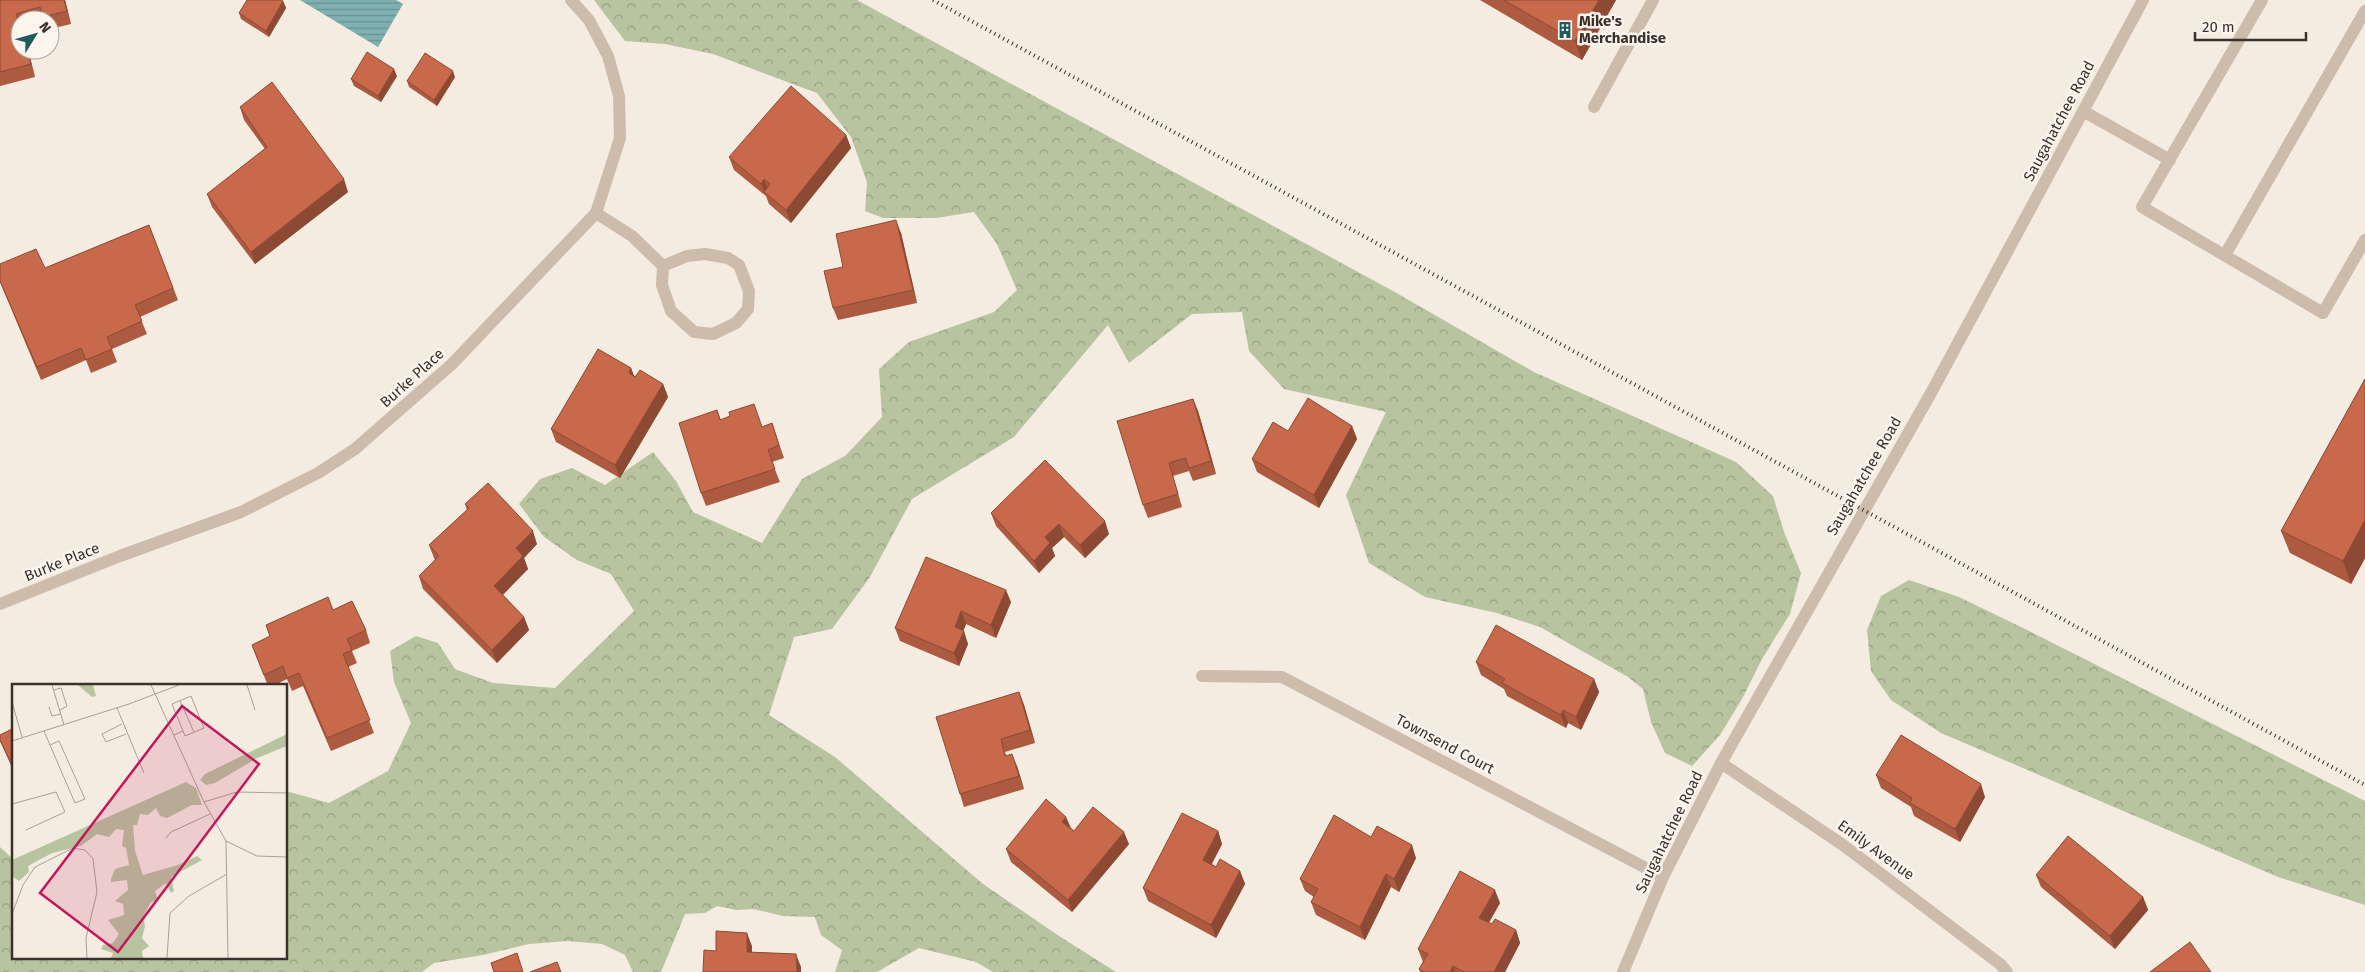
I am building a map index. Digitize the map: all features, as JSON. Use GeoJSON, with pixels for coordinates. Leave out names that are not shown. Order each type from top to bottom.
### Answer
{"type":"FeatureCollection","features":[{"type":"Feature","properties":{"kind":"street","name":"Burke Place"},"geometry":{"type":"LineString","coordinates":[[0,604],[120,556],[241,512],[318,474],[355,449],[452,364],[596,213],[620,138],[619,96],[608,56],[588,20],[571,0]]}},
{"type":"Feature","properties":{"kind":"street"},"geometry":{"type":"LineString","coordinates":[[1594,107],[1653,0]]}},
{"type":"Feature","properties":{"kind":"street","name":"Saugahatchee Road"},"geometry":{"type":"LineString","coordinates":[[1623,972],[1664,877],[1720,763],[1931,393],[2143,0]]}},
{"type":"Feature","properties":{"kind":"street"},"geometry":{"type":"LineString","coordinates":[[2262,0],[2142,207],[2323,313],[2365,240]]}},
{"type":"Feature","properties":{"kind":"street"},"geometry":{"type":"LineString","coordinates":[[2225,255],[2365,11]]}},
{"type":"Feature","properties":{"kind":"street"},"geometry":{"type":"LineString","coordinates":[[2083,111],[2170,160]]}},
{"type":"Feature","properties":{"kind":"street"},"geometry":{"type":"LineString","coordinates":[[596,213],[632,236],[663,266],[662,285],[671,310],[694,332],[713,334],[736,323],[748,308],[749,291],[739,265],[728,258],[705,254],[687,256],[663,266]]}},
{"type":"Feature","properties":{"kind":"street","name":"Townsend Court"},"geometry":{"type":"LineString","coordinates":[[1202,676],[1282,677],[1664,877]]}},
{"type":"Feature","properties":{"kind":"street","name":"Emily Avenue"},"geometry":{"type":"LineString","coordinates":[[1720,763],[1844,845],[2000,964],[2006,972]]}},
{"type":"Feature","properties":{"kind":"green space"},"geometry":{"type":"Polygon","coordinates":[[[594,0],[857,0],[1393,291],[1534,372],[1736,462],[1773,496],[1784,532],[1801,573],[1790,614],[1762,659],[1742,699],[1720,735],[1692,766],[1665,753],[1651,722],[1643,689],[1628,677],[1540,627],[1497,613],[1425,597],[1369,563],[1346,495],[1386,412],[1284,389],[1249,351],[1242,312],[1192,314],[1129,363],[1108,325],[1014,437],[912,499],[870,577],[832,629],[794,637],[769,715],[835,757],[983,884],[1116,972],[993,972],[976,962],[919,948],[877,972],[835,972],[842,950],[821,935],[815,917],[783,916],[753,909],[736,910],[717,906],[705,913],[685,914],[661,972],[633,972],[625,955],[602,944],[567,941],[529,944],[483,955],[434,963],[422,972],[0,972],[0,847],[12,858],[12,960],[288,960],[288,792],[329,803],[388,771],[411,723],[394,682],[390,651],[416,636],[438,643],[455,669],[493,683],[555,688],[634,611],[611,574],[577,560],[544,537],[519,504],[540,479],[572,468],[605,485],[653,452],[676,481],[693,512],[762,543],[802,479],[845,456],[882,417],[879,369],[909,342],[994,312],[1017,290],[997,244],[974,212],[936,218],[883,218],[865,211],[867,182],[851,137],[817,93],[713,54],[665,44],[625,41],[594,0]]]}},
{"type":"Feature","properties":{"kind":"green space"},"geometry":{"type":"Polygon","coordinates":[[[1909,580],[1959,597],[2021,627],[2365,801],[2365,905],[2278,877],[1941,733],[1891,700],[1871,671],[1867,630],[1881,596],[1909,580]]]}},
{"type":"Feature","properties":{"kind":"water"},"geometry":{"type":"Polygon","coordinates":[[[300,0],[396,0],[403,4],[378,47],[300,0]]]}},
{"type":"Feature","properties":{"kind":"building"},"geometry":{"type":"Polygon","coordinates":[[[0,0],[64,0],[67,11],[60,13],[60,10],[41,10],[40,7],[30,10],[10,10],[10,60],[30,60],[31,64],[0,72],[0,0]]]}},
{"type":"Feature","properties":{"kind":"building"},"geometry":{"type":"Polygon","coordinates":[[[247,0],[283,1],[266,31],[239,13],[247,0]]]}},
{"type":"Feature","properties":{"kind":"building"},"geometry":{"type":"Polygon","coordinates":[[[1504,0],[1599,0],[1575,41],[1504,0]]]}},
{"type":"Feature","properties":{"kind":"building"},"geometry":{"type":"Polygon","coordinates":[[[367,52],[394,69],[378,96],[351,79],[367,52]]]}},
{"type":"Feature","properties":{"kind":"building"},"geometry":{"type":"Polygon","coordinates":[[[425,53],[453,71],[434,100],[407,81],[425,53]]]}},
{"type":"Feature","properties":{"kind":"building"},"geometry":{"type":"Polygon","coordinates":[[[272,82],[344,179],[251,252],[207,194],[267,147],[240,107],[272,82]]]}},
{"type":"Feature","properties":{"kind":"building"},"geometry":{"type":"Polygon","coordinates":[[[791,86],[846,135],[786,210],[764,192],[770,184],[764,179],[761,184],[729,157],[791,86]]]}},
{"type":"Feature","properties":{"kind":"building"},"geometry":{"type":"Polygon","coordinates":[[[896,220],[913,290],[833,308],[824,271],[843,267],[836,234],[896,220]]]}},
{"type":"Feature","properties":{"kind":"building"},"geometry":{"type":"Polygon","coordinates":[[[149,225],[173,288],[135,305],[142,321],[107,337],[112,349],[86,360],[81,348],[37,367],[0,281],[0,264],[36,249],[45,268],[149,225]]]}},
{"type":"Feature","properties":{"kind":"building"},"geometry":{"type":"Polygon","coordinates":[[[598,349],[631,368],[629,373],[635,377],[640,370],[663,384],[615,465],[551,429],[598,349]]]}},
{"type":"Feature","properties":{"kind":"building"},"geometry":{"type":"Polygon","coordinates":[[[2365,379],[2365,520],[2343,561],[2281,531],[2365,379]]]}},
{"type":"Feature","properties":{"kind":"building"},"geometry":{"type":"Polygon","coordinates":[[[1308,398],[1352,426],[1314,495],[1252,459],[1273,422],[1288,431],[1308,398]]]}},
{"type":"Feature","properties":{"kind":"building"},"geometry":{"type":"Polygon","coordinates":[[[1193,399],[1211,461],[1189,468],[1185,458],[1169,463],[1178,494],[1143,505],[1117,421],[1193,399]]]}},
{"type":"Feature","properties":{"kind":"building"},"geometry":{"type":"Polygon","coordinates":[[[754,404],[762,427],[772,423],[779,445],[768,450],[775,469],[701,493],[679,423],[717,410],[720,420],[730,416],[729,412],[754,404]]]}},
{"type":"Feature","properties":{"kind":"building"},"geometry":{"type":"Polygon","coordinates":[[[1045,460],[1105,521],[1080,545],[1059,524],[1045,537],[1050,543],[1034,561],[991,513],[1045,460]]]}},
{"type":"Feature","properties":{"kind":"building"},"geometry":{"type":"Polygon","coordinates":[[[488,483],[533,531],[516,548],[523,556],[494,586],[524,617],[492,650],[419,576],[439,556],[429,545],[469,508],[465,504],[488,483]]]}},
{"type":"Feature","properties":{"kind":"building"},"geometry":{"type":"Polygon","coordinates":[[[926,557],[1006,590],[991,625],[961,611],[955,627],[964,631],[954,653],[895,628],[926,557]]]}},
{"type":"Feature","properties":{"kind":"building"},"geometry":{"type":"Polygon","coordinates":[[[328,597],[333,610],[352,601],[366,630],[347,639],[352,650],[343,654],[370,720],[327,738],[299,673],[287,678],[283,666],[264,675],[252,645],[270,636],[266,625],[328,597]]]}},
{"type":"Feature","properties":{"kind":"building"},"geometry":{"type":"Polygon","coordinates":[[[1496,625],[1594,679],[1576,717],[1563,710],[1561,715],[1502,683],[1505,679],[1476,662],[1496,625]]]}},
{"type":"Feature","properties":{"kind":"building"},"geometry":{"type":"Polygon","coordinates":[[[1019,692],[1030,730],[1001,739],[1005,756],[1012,754],[1019,776],[960,794],[936,717],[1019,692]]]}},
{"type":"Feature","properties":{"kind":"building"},"geometry":{"type":"Polygon","coordinates":[[[12,729],[12,765],[0,740],[0,735],[12,729]]]}},
{"type":"Feature","properties":{"kind":"building"},"geometry":{"type":"Polygon","coordinates":[[[1901,735],[1981,784],[1955,829],[1910,803],[1912,798],[1876,775],[1901,735]]]}},
{"type":"Feature","properties":{"kind":"building"},"geometry":{"type":"Polygon","coordinates":[[[1046,799],[1066,817],[1062,822],[1074,831],[1093,807],[1124,832],[1068,900],[1006,849],[1046,799]]]}},
{"type":"Feature","properties":{"kind":"building"},"geometry":{"type":"Polygon","coordinates":[[[1182,813],[1218,831],[1203,860],[1216,867],[1220,859],[1240,871],[1211,925],[1143,888],[1182,813]]]}},
{"type":"Feature","properties":{"kind":"building"},"geometry":{"type":"Polygon","coordinates":[[[1334,815],[1371,837],[1377,826],[1412,845],[1394,879],[1386,874],[1360,927],[1311,902],[1318,889],[1300,879],[1334,815]]]}},
{"type":"Feature","properties":{"kind":"building"},"geometry":{"type":"Polygon","coordinates":[[[2068,836],[2143,897],[2110,936],[2036,875],[2068,836]]]}},
{"type":"Feature","properties":{"kind":"building"},"geometry":{"type":"Polygon","coordinates":[[[1460,871],[1495,890],[1479,918],[1492,924],[1495,919],[1516,930],[1494,972],[1464,972],[1453,966],[1450,972],[1424,972],[1419,969],[1428,954],[1418,949],[1460,871]]]}},
{"type":"Feature","properties":{"kind":"building"},"geometry":{"type":"Polygon","coordinates":[[[716,931],[747,933],[747,952],[796,954],[797,972],[703,972],[704,950],[716,951],[716,931]]]}},
{"type":"Feature","properties":{"kind":"building"},"geometry":{"type":"Polygon","coordinates":[[[2190,942],[2211,972],[2150,972],[2190,942]]]}},
{"type":"Feature","properties":{"kind":"building"},"geometry":{"type":"Polygon","coordinates":[[[517,953],[523,972],[494,972],[491,963],[517,953]]]}},
{"type":"Feature","properties":{"kind":"building"},"geometry":{"type":"Polygon","coordinates":[[[557,962],[561,972],[530,972],[557,962]]]}},
{"type":"Feature","properties":{"kind":"railway"},"geometry":{"type":"LineString","coordinates":[[933,0],[2365,785]]}},
{"type":"Feature","properties":{"kind":"place","name":"Mike's Merchandise"},"geometry":{"type":"Point","coordinates":[1565,30]}}]}
